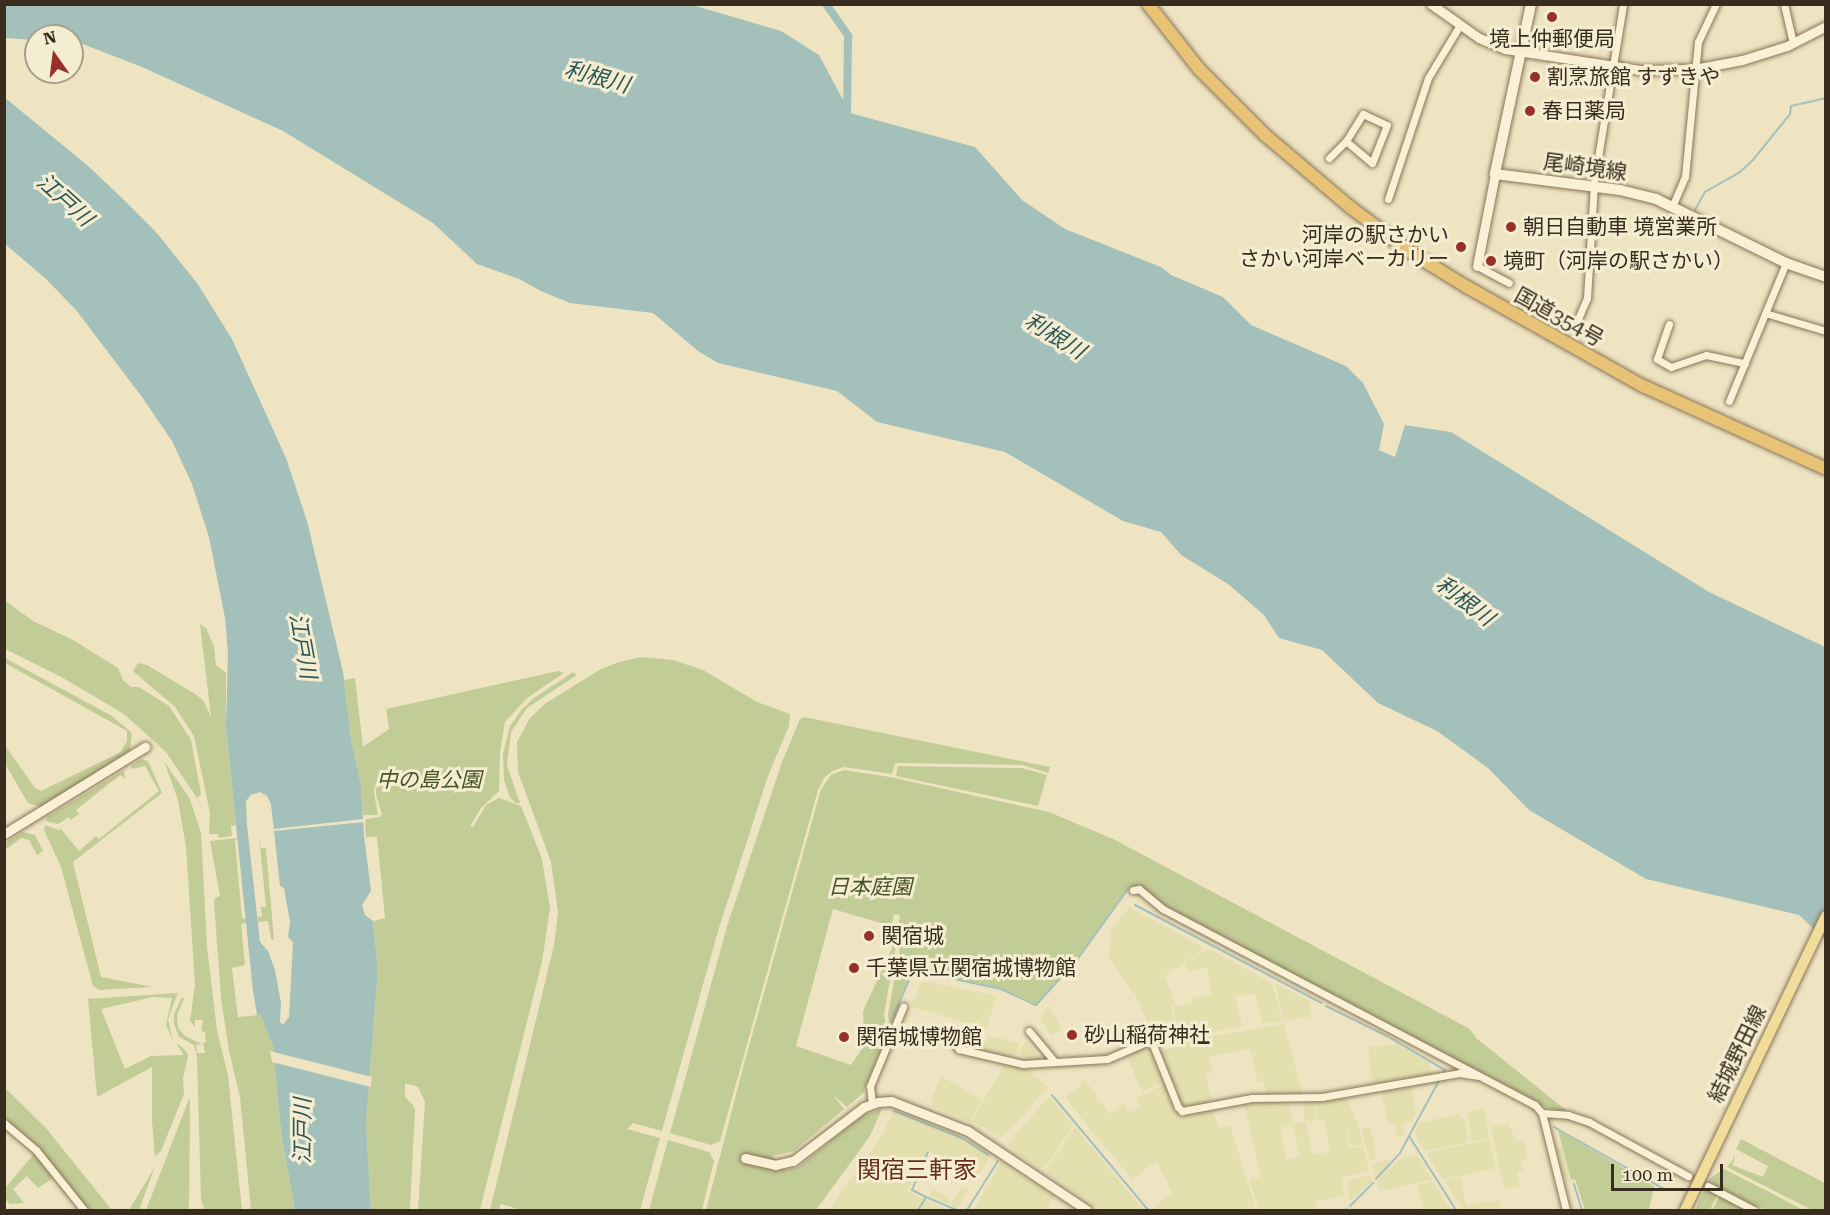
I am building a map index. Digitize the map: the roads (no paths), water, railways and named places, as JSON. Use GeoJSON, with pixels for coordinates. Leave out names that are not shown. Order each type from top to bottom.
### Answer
{"type":"FeatureCollection","features":[{"type":"Feature","properties":{"kind":"highway","name":"国道354号"},"geometry":{"type":"LineString","coordinates":[[1148,4],[1199,69],[1265,135],[1350,207],[1410,252],[1498,305],[1641,385],[1826,469]]}},
{"type":"Feature","properties":{"kind":"main road"},"geometry":{"type":"LineString","coordinates":[[1495,174],[1531,4]]}},
{"type":"Feature","properties":{"kind":"main road","name":"尾崎境線"},"geometry":{"type":"LineString","coordinates":[[1495,174],[1633,193],[1672,207],[1786,263],[1826,277]]}},
{"type":"Feature","properties":{"kind":"main road","name":"結城野田線"},"geometry":{"type":"LineString","coordinates":[[1686,1210],[1826,915]]}},
{"type":"Feature","properties":{"kind":"street"},"geometry":{"type":"LineString","coordinates":[[1431,4],[1489,44],[1521,52],[1612,67],[1694,69],[1742,60],[1793,43],[1826,26]]}},
{"type":"Feature","properties":{"kind":"street"},"geometry":{"type":"LineString","coordinates":[[1578,319],[1587,298],[1595,187],[1623,4]]}},
{"type":"Feature","properties":{"kind":"street"},"geometry":{"type":"LineString","coordinates":[[1672,207],[1685,177],[1698,42],[1716,4]]}},
{"type":"Feature","properties":{"kind":"street"},"geometry":{"type":"LineString","coordinates":[[1784,4],[1793,43]]}},
{"type":"Feature","properties":{"kind":"street"},"geometry":{"type":"LineString","coordinates":[[1388,199],[1428,78],[1460,25]]}},
{"type":"Feature","properties":{"kind":"street"},"geometry":{"type":"LineString","coordinates":[[1329,158],[1346,141],[1363,114],[1387,125],[1372,163],[1346,141]]}},
{"type":"Feature","properties":{"kind":"street"},"geometry":{"type":"LineString","coordinates":[[1495,174],[1477,266],[1509,283]]}},
{"type":"Feature","properties":{"kind":"street"},"geometry":{"type":"LineString","coordinates":[[1729,401],[1786,263]]}},
{"type":"Feature","properties":{"kind":"street"},"geometry":{"type":"LineString","coordinates":[[1765,313],[1826,331]]}},
{"type":"Feature","properties":{"kind":"street"},"geometry":{"type":"LineString","coordinates":[[1669,324],[1657,359],[1671,367],[1706,355],[1745,363]]}},
{"type":"Feature","properties":{"kind":"street"},"geometry":{"type":"LineString","coordinates":[[4,834],[145,747]]}},
{"type":"Feature","properties":{"kind":"street"},"geometry":{"type":"LineString","coordinates":[[1133,890],[1139,889],[1163,909],[1536,1105],[1542,1113],[1566,1210]]}},
{"type":"Feature","properties":{"kind":"street"},"geometry":{"type":"LineString","coordinates":[[872,1104],[870,1086],[903,1007]]}},
{"type":"Feature","properties":{"kind":"street"},"geometry":{"type":"LineString","coordinates":[[1029,1031],[1055,1062]]}},
{"type":"Feature","properties":{"kind":"street"},"geometry":{"type":"LineString","coordinates":[[949,1037],[959,1049],[1023,1064],[1107,1059],[1151,1040],[1178,1107],[1182,1111],[1252,1098],[1336,1095],[1448,1075],[1479,1076]]}},
{"type":"Feature","properties":{"kind":"street"},"geometry":{"type":"LineString","coordinates":[[745,1158],[775,1165],[793,1161],[872,1104],[891,1101],[968,1131],[1087,1210]]}},
{"type":"Feature","properties":{"kind":"street"},"geometry":{"type":"LineString","coordinates":[[1542,1113],[1555,1113],[1589,1122],[1688,1176]]}},
{"type":"Feature","properties":{"kind":"street"},"geometry":{"type":"LineString","coordinates":[[4,1123],[36,1150],[84,1210]]}},
{"type":"Feature","properties":{"kind":"street"},"geometry":{"type":"LineString","coordinates":[[1708,1186],[1754,1210]]}},
{"type":"Feature","properties":{"kind":"water","name":"利根川"},"geometry":{"type":"Polygon","coordinates":[[[689,4],[781,31],[819,55],[850,113],[975,147],[1022,200],[1065,229],[1161,267],[1171,275],[1223,297],[1251,325],[1346,366],[1363,383],[1384,424],[1379,450],[1395,457],[1405,425],[1451,432],[1709,592],[1825,647],[1825,940],[1799,915],[1646,879],[1529,810],[1488,768],[1437,731],[1378,703],[1322,650],[1279,638],[1264,615],[1228,584],[1181,555],[1161,532],[1123,521],[1005,452],[877,422],[837,391],[718,363],[698,351],[653,313],[570,303],[519,279],[477,264],[433,223],[283,131],[142,67],[84,45],[84,24],[24,24],[24,39],[5,38],[4,5],[689,4]]]}},
{"type":"Feature","properties":{"kind":"water","name":"江戸川"},"geometry":{"type":"Polygon","coordinates":[[[4,97],[87,165],[123,199],[156,232],[197,283],[232,339],[286,458],[307,521],[343,672],[351,739],[361,786],[371,891],[362,905],[365,915],[373,921],[378,969],[366,1124],[371,1210],[295,1210],[281,1133],[273,1047],[261,1015],[257,1015],[253,991],[226,728],[228,654],[225,618],[209,537],[192,484],[172,441],[142,397],[76,310],[46,279],[5,244],[4,97]],[[260,792],[251,795],[246,801],[247,825],[260,942],[268,951],[275,970],[281,1003],[280,1022],[283,1025],[289,1017],[293,942],[288,937],[290,922],[284,888],[280,886],[271,804],[267,796],[260,792]]]}},
{"type":"Feature","properties":{"kind":"waterway"},"geometry":{"type":"LineString","coordinates":[[826,4],[848,36],[847,116]]}},
{"type":"Feature","properties":{"kind":"waterway"},"geometry":{"type":"LineString","coordinates":[[1695,210],[1705,192],[1740,172],[1753,160],[1790,114],[1791,106],[1826,98]]}},
{"type":"Feature","properties":{"kind":"waterway"},"geometry":{"type":"LineString","coordinates":[[893,1016],[912,974],[917,971],[1001,989],[1036,1005],[1076,961],[1128,889]]}},
{"type":"Feature","properties":{"kind":"waterway"},"geometry":{"type":"LineString","coordinates":[[1135,905],[1322,1003]]}},
{"type":"Feature","properties":{"kind":"waterway"},"geometry":{"type":"LineString","coordinates":[[1326,1006],[1387,1036],[1445,1070],[1444,1072]]}},
{"type":"Feature","properties":{"kind":"waterway"},"geometry":{"type":"LineString","coordinates":[[1441,1077],[1409,1136],[1456,1210]]}},
{"type":"Feature","properties":{"kind":"waterway"},"geometry":{"type":"LineString","coordinates":[[1052,1095],[1148,1210]]}},
{"type":"Feature","properties":{"kind":"waterway"},"geometry":{"type":"LineString","coordinates":[[894,1111],[962,1138],[988,1155]]}},
{"type":"Feature","properties":{"kind":"waterway"},"geometry":{"type":"LineString","coordinates":[[1554,1127],[1664,1189]]}},
{"type":"Feature","properties":{"kind":"waterway"},"geometry":{"type":"LineString","coordinates":[[1376,1179],[1400,1153],[1409,1136]]}},
{"type":"Feature","properties":{"kind":"waterway"},"geometry":{"type":"LineString","coordinates":[[926,1197],[912,1190],[928,1152]]}},
{"type":"Feature","properties":{"kind":"waterway"},"geometry":{"type":"LineString","coordinates":[[967,1210],[998,1161]]}},
{"type":"Feature","properties":{"kind":"waterway"},"geometry":{"type":"LineString","coordinates":[[1350,1206],[1373,1183]]}},
{"type":"Feature","properties":{"kind":"waterway"},"geometry":{"type":"LineString","coordinates":[[1574,1184],[1582,1210]]}},
{"type":"Feature","properties":{"kind":"waterway"},"geometry":{"type":"LineString","coordinates":[[918,1210],[926,1197],[956,1210]]}},
{"type":"Feature","properties":{"kind":"place","name":"境上仲郵便局"},"geometry":{"type":"Point","coordinates":[1552,17]}},
{"type":"Feature","properties":{"kind":"place","name":"割烹旅館 すずきや"},"geometry":{"type":"Point","coordinates":[1535,77]}},
{"type":"Feature","properties":{"kind":"place","name":"春日薬局"},"geometry":{"type":"Point","coordinates":[1530,111]}},
{"type":"Feature","properties":{"kind":"place","name":"朝日自動車 境営業所"},"geometry":{"type":"Point","coordinates":[1511,227]}},
{"type":"Feature","properties":{"kind":"place","name":"河岸の駅さかい さかい河岸ベーカリー"},"geometry":{"type":"Point","coordinates":[1461,247]}},
{"type":"Feature","properties":{"kind":"place","name":"境町（河岸の駅さかい）"},"geometry":{"type":"Point","coordinates":[1491,261]}},
{"type":"Feature","properties":{"kind":"place","name":"関宿城"},"geometry":{"type":"Point","coordinates":[869,936]}},
{"type":"Feature","properties":{"kind":"place","name":"千葉県立関宿城博物館"},"geometry":{"type":"Point","coordinates":[854,968]}},
{"type":"Feature","properties":{"kind":"place","name":"砂山稲荷神社"},"geometry":{"type":"Point","coordinates":[1072,1035]}},
{"type":"Feature","properties":{"kind":"place","name":"関宿城博物館"},"geometry":{"type":"Point","coordinates":[844,1037]}},
{"type":"Feature","properties":{"kind":"district","name":"関宿三軒家"},"geometry":{"type":"Point","coordinates":[917,1171]}},
{"type":"Feature","properties":{"kind":"park label","name":"中の島公園"},"geometry":{"type":"Point","coordinates":[429,780]}},
{"type":"Feature","properties":{"kind":"park label","name":"日本庭園"},"geometry":{"type":"Point","coordinates":[870,887]}}]}
